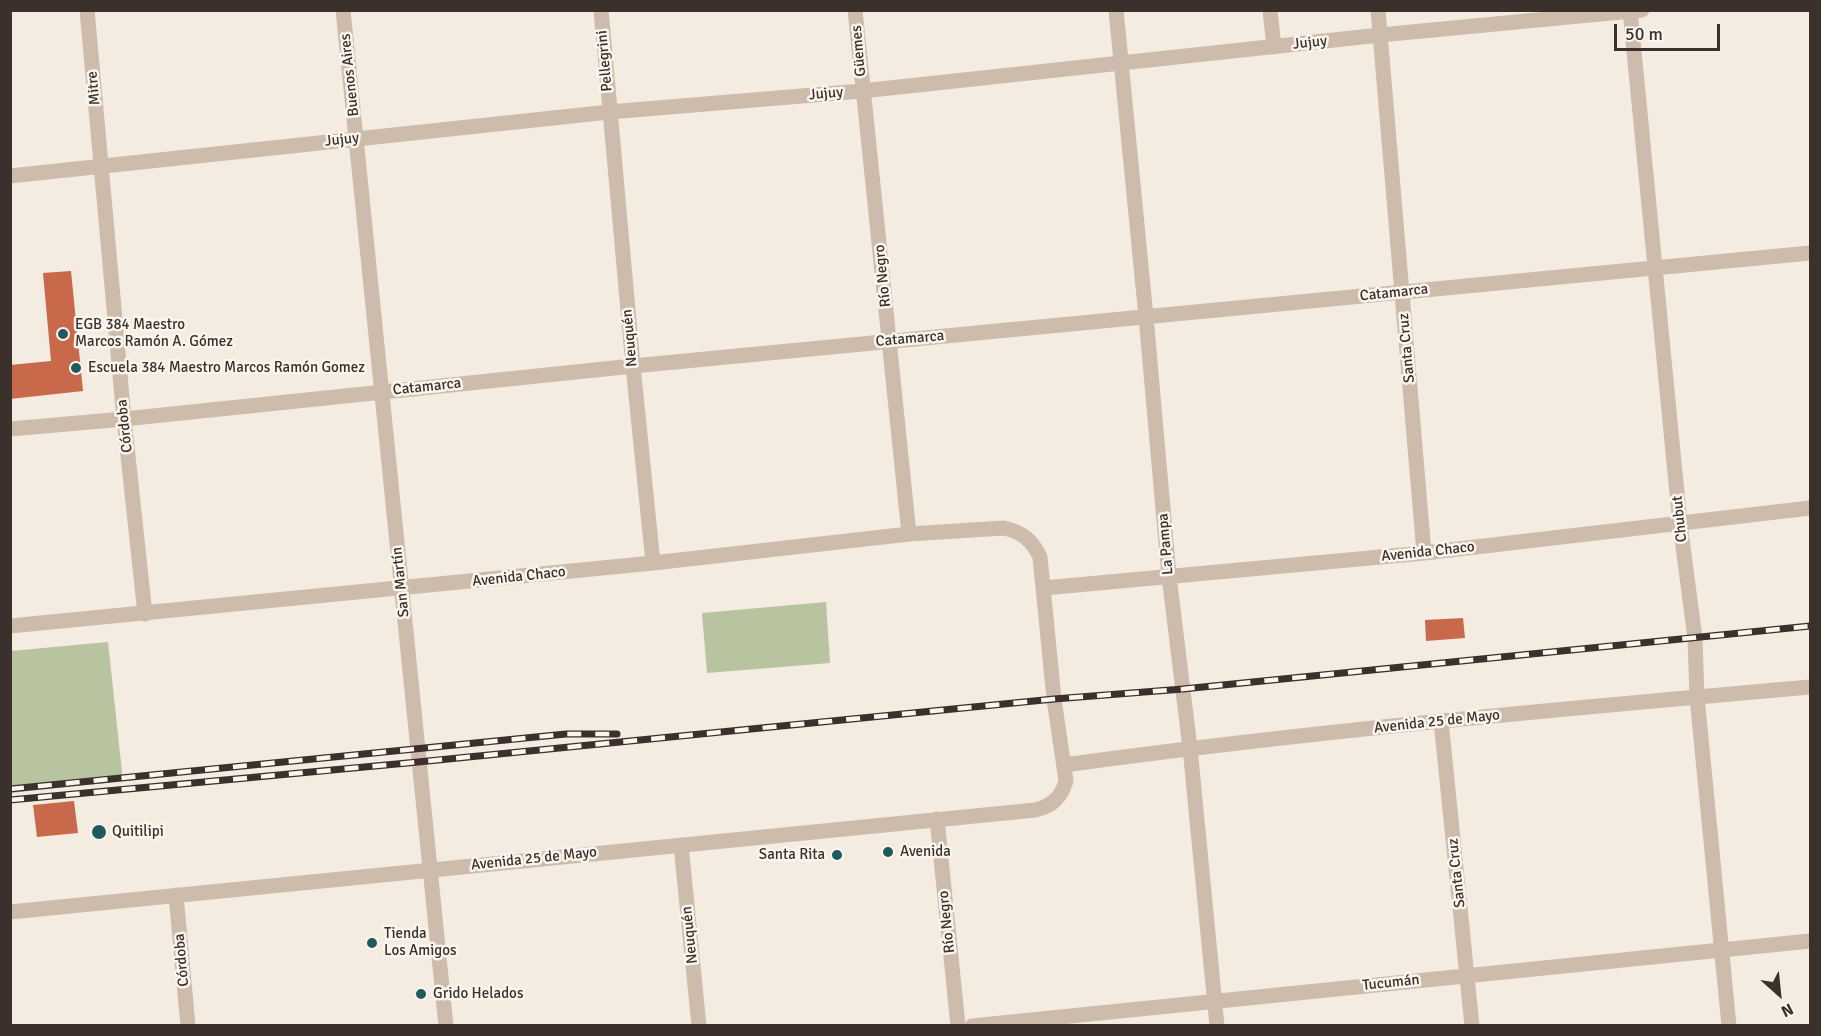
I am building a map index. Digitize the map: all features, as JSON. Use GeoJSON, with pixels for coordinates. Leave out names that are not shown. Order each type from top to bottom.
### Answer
{"type":"FeatureCollection","features":[{"type":"Feature","properties":{"kind":"street","name":"Mitre"},"geometry":{"type":"LineString","coordinates":[[87,10],[101,166]]}},
{"type":"Feature","properties":{"kind":"street","name":"Buenos Aires"},"geometry":{"type":"LineString","coordinates":[[343,10],[356,139]]}},
{"type":"Feature","properties":{"kind":"street","name":"Pellegrini"},"geometry":{"type":"LineString","coordinates":[[601,10],[609,112]]}},
{"type":"Feature","properties":{"kind":"street","name":"Güemes"},"geometry":{"type":"LineString","coordinates":[[855,10],[862,91]]}},
{"type":"Feature","properties":{"kind":"street","name":"La Pampa"},"geometry":{"type":"LineString","coordinates":[[1116,10],[1169,576],[1190,748],[1216,1026]]}},
{"type":"Feature","properties":{"kind":"street"},"geometry":{"type":"LineString","coordinates":[[1270,10],[1274,46]]}},
{"type":"Feature","properties":{"kind":"street","name":"Santa Cruz"},"geometry":{"type":"LineString","coordinates":[[1378,10],[1424,554]]}},
{"type":"Feature","properties":{"kind":"street","name":"Jujuy"},"geometry":{"type":"LineString","coordinates":[[10,176],[609,112],[862,91],[1274,46],[1634,11]]}},
{"type":"Feature","properties":{"kind":"street","name":"Chubut"},"geometry":{"type":"LineString","coordinates":[[1634,11],[1655,267],[1680,524],[1695,638],[1697,697],[1729,1026]]}},
{"type":"Feature","properties":{"kind":"street","name":"Río Negro"},"geometry":{"type":"LineString","coordinates":[[862,91],[909,534]]}},
{"type":"Feature","properties":{"kind":"street","name":"Neuquén"},"geometry":{"type":"LineString","coordinates":[[609,112],[653,563]]}},
{"type":"Feature","properties":{"kind":"street","name":"San Martín"},"geometry":{"type":"LineString","coordinates":[[356,139],[446,1026]]}},
{"type":"Feature","properties":{"kind":"street","name":"Córdoba"},"geometry":{"type":"LineString","coordinates":[[101,166],[124,419],[145,614]]}},
{"type":"Feature","properties":{"kind":"street","name":"Catamarca"},"geometry":{"type":"LineString","coordinates":[[10,429],[633,366],[1810,253]]}},
{"type":"Feature","properties":{"kind":"street","name":"Avenida Chaco"},"geometry":{"type":"LineString","coordinates":[[10,626],[402,589],[909,534],[1004,528],[1016,531],[1035,546],[1040,557],[1044,588],[1424,554],[1810,508]]}},
{"type":"Feature","properties":{"kind":"street"},"geometry":{"type":"LineString","coordinates":[[1044,588],[1054,699],[1064,765]]}},
{"type":"Feature","properties":{"kind":"street","name":"Avenida 25 de Mayo"},"geometry":{"type":"LineString","coordinates":[[10,912],[1035,810],[1055,801],[1063,791],[1066,781],[1064,765],[1190,748],[1441,721],[1810,687]]}},
{"type":"Feature","properties":{"kind":"street","name":"Santa Cruz"},"geometry":{"type":"LineString","coordinates":[[1441,721],[1472,1026]]}},
{"type":"Feature","properties":{"kind":"street","name":"Río Negro"},"geometry":{"type":"LineString","coordinates":[[937,819],[958,1026]]}},
{"type":"Feature","properties":{"kind":"street","name":"Neuquén"},"geometry":{"type":"LineString","coordinates":[[681,845],[699,1026]]}},
{"type":"Feature","properties":{"kind":"street","name":"Córdoba"},"geometry":{"type":"LineString","coordinates":[[176,895],[188,1026]]}},
{"type":"Feature","properties":{"kind":"street","name":"Tucumán"},"geometry":{"type":"LineString","coordinates":[[972,1026],[1810,941]]}},
{"type":"Feature","properties":{"kind":"green space"},"geometry":{"type":"Polygon","coordinates":[[[826,602],[830,663],[707,673],[702,613],[826,602]]]}},
{"type":"Feature","properties":{"kind":"green space"},"geometry":{"type":"Polygon","coordinates":[[[108,642],[123,781],[11,793],[11,651],[108,642]]]}},
{"type":"Feature","properties":{"kind":"building","name":"EGB 384 Maestro Marcos Ramón A. Gómez"},"geometry":{"type":"Polygon","coordinates":[[[71,271],[83,391],[10,399],[10,365],[51,361],[43,273],[71,271]]]}},
{"type":"Feature","properties":{"kind":"building"},"geometry":{"type":"Polygon","coordinates":[[[1463,618],[1465,638],[1426,641],[1425,620],[1463,618]]]}},
{"type":"Feature","properties":{"kind":"building"},"geometry":{"type":"Polygon","coordinates":[[[74,801],[78,833],[37,837],[33,805],[74,801]]]}},
{"type":"Feature","properties":{"kind":"railway"},"geometry":{"type":"LineString","coordinates":[[10,800],[1054,699],[1183,689],[1810,626]]}},
{"type":"Feature","properties":{"kind":"railway"},"geometry":{"type":"LineString","coordinates":[[10,789],[566,734],[617,734]]}},
{"type":"Feature","properties":{"kind":"place","name":"EGB 384 Maestro Marcos Ramón A. Gómez"},"geometry":{"type":"Point","coordinates":[63,334]}},
{"type":"Feature","properties":{"kind":"place","name":"Escuela 384 Maestro Marcos Ramón Gomez"},"geometry":{"type":"Point","coordinates":[76,368]}},
{"type":"Feature","properties":{"kind":"place","name":"Quitilipi"},"geometry":{"type":"Point","coordinates":[99,832]}},
{"type":"Feature","properties":{"kind":"place","name":"Avenida"},"geometry":{"type":"Point","coordinates":[888,852]}},
{"type":"Feature","properties":{"kind":"place","name":"Santa Rita"},"geometry":{"type":"Point","coordinates":[837,855]}},
{"type":"Feature","properties":{"kind":"place","name":"Tienda Los Amigos"},"geometry":{"type":"Point","coordinates":[372,943]}},
{"type":"Feature","properties":{"kind":"place","name":"Grido Helados"},"geometry":{"type":"Point","coordinates":[421,994]}}]}
